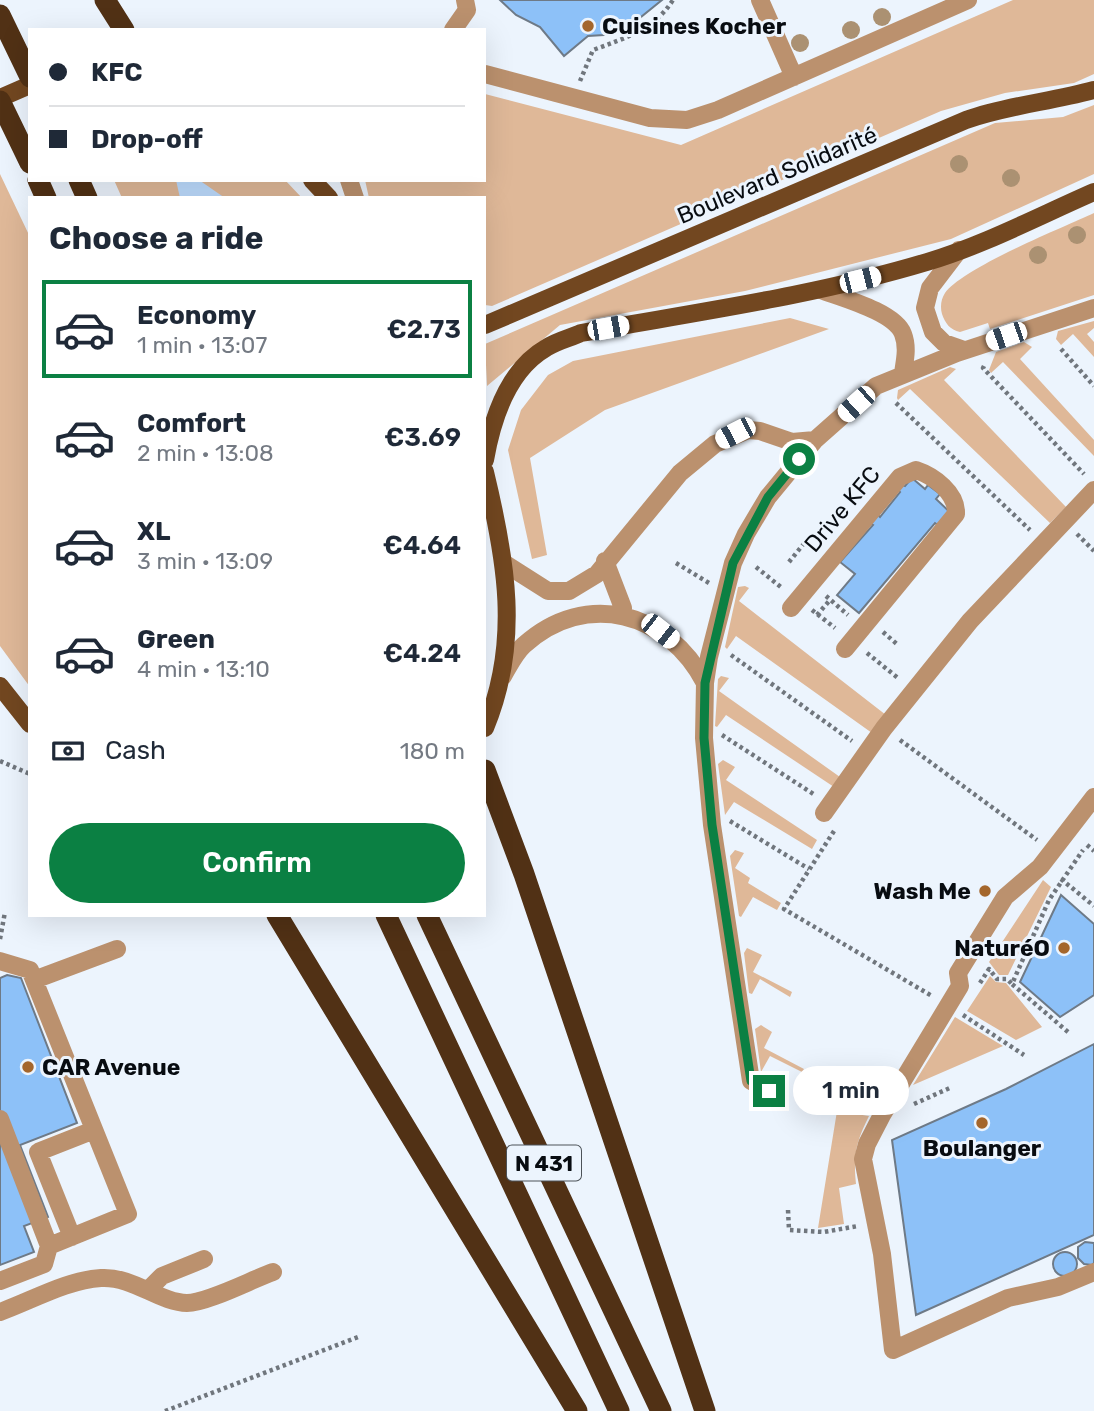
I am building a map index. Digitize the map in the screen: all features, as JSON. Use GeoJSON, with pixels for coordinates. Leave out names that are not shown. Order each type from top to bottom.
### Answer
{"type":"FeatureCollection","features":[{"type":"Feature","properties":{"kind":"highway"},"geometry":{"type":"LineString","coordinates":[[105,0],[123,28]]}},
{"type":"Feature","properties":{"kind":"highway"},"geometry":{"type":"LineString","coordinates":[[0,15],[28,73]]}},
{"type":"Feature","properties":{"kind":"highway"},"geometry":{"type":"LineString","coordinates":[[0,99],[28,159]]}},
{"type":"Feature","properties":{"kind":"highway"},"geometry":{"type":"LineString","coordinates":[[486,773],[524,874],[705,1411]]}},
{"type":"Feature","properties":{"kind":"highway"},"geometry":{"type":"LineString","coordinates":[[278,917],[577,1411]]}},
{"type":"Feature","properties":{"kind":"highway","name":"N 431"},"geometry":{"type":"LineString","coordinates":[[387,917],[619,1411]]}},
{"type":"Feature","properties":{"kind":"highway","name":"N 431"},"geometry":{"type":"LineString","coordinates":[[429,917],[661,1411]]}},
{"type":"Feature","properties":{"kind":"main road"},"geometry":{"type":"LineString","coordinates":[[0,99],[28,86]]}},
{"type":"Feature","properties":{"kind":"main road","name":"Boulevard Solidarité"},"geometry":{"type":"LineString","coordinates":[[486,325],[966,120],[992,110],[1063,99],[1094,90]]}},
{"type":"Feature","properties":{"kind":"main road"},"geometry":{"type":"LineString","coordinates":[[314,182],[327,196]]}},
{"type":"Feature","properties":{"kind":"main road"},"geometry":{"type":"LineString","coordinates":[[486,456],[496,411],[521,371],[544,348],[581,333],[821,290],[930,261],[1094,192]]}},
{"type":"Feature","properties":{"kind":"main road"},"geometry":{"type":"LineString","coordinates":[[486,477],[504,563],[508,638],[503,676],[486,726]]}},
{"type":"Feature","properties":{"kind":"main road"},"geometry":{"type":"LineString","coordinates":[[0,686],[28,721]]}},
{"type":"Feature","properties":{"kind":"lane"},"geometry":{"type":"LineString","coordinates":[[455,28],[467,10],[465,0]]}},
{"type":"Feature","properties":{"kind":"lane"},"geometry":{"type":"LineString","coordinates":[[760,0],[794,77]]}},
{"type":"Feature","properties":{"kind":"lane"},"geometry":{"type":"LineString","coordinates":[[486,74],[650,118],[687,120],[718,110],[794,77],[958,2]]}},
{"type":"Feature","properties":{"kind":"lane"},"geometry":{"type":"LineString","coordinates":[[959,250],[926,296],[925,308],[929,323],[944,343],[964,350]]}},
{"type":"Feature","properties":{"kind":"lane"},"geometry":{"type":"LineString","coordinates":[[821,290],[889,318],[899,326],[904,334],[906,356],[903,373]]}},
{"type":"Feature","properties":{"kind":"lane"},"geometry":{"type":"LineString","coordinates":[[769,1091],[751,1081],[712,825],[704,738],[705,683],[733,563],[746,534],[768,497],[815,440],[876,386],[964,350],[1094,308]]}},
{"type":"Feature","properties":{"kind":"lane"},"geometry":{"type":"LineString","coordinates":[[904,334],[929,323]]}},
{"type":"Feature","properties":{"kind":"lane"},"geometry":{"type":"LineString","coordinates":[[504,563],[548,591],[569,591],[597,574],[680,473],[715,444],[748,430],[760,431],[792,442],[815,440]]}},
{"type":"Feature","properties":{"kind":"lane","name":"Drive KFC"},"geometry":{"type":"LineString","coordinates":[[791,608],[900,477],[916,470],[926,474],[951,494],[955,500],[956,514],[845,649]]}},
{"type":"Feature","properties":{"kind":"lane"},"geometry":{"type":"LineString","coordinates":[[827,809],[867,751],[970,621],[1094,490]]}},
{"type":"Feature","properties":{"kind":"lane"},"geometry":{"type":"LineString","coordinates":[[605,561],[619,594],[622,615]]}},
{"type":"Feature","properties":{"kind":"lane"},"geometry":{"type":"LineString","coordinates":[[503,676],[521,647],[539,632],[575,617],[605,612],[637,619],[674,642],[697,668],[705,683]]}},
{"type":"Feature","properties":{"kind":"lane"},"geometry":{"type":"LineString","coordinates":[[1094,797],[1040,867],[1005,897],[958,973],[960,986],[955,1010],[882,1115],[867,1144],[863,1159],[882,1254],[893,1350],[1009,1298],[1058,1287],[1094,1272]]}},
{"type":"Feature","properties":{"kind":"lane"},"geometry":{"type":"LineString","coordinates":[[34,980],[117,949]]}},
{"type":"Feature","properties":{"kind":"lane"},"geometry":{"type":"LineString","coordinates":[[0,961],[30,970],[128,1214],[49,1245]]}},
{"type":"Feature","properties":{"kind":"lane"},"geometry":{"type":"LineString","coordinates":[[0,1119],[49,1245],[44,1264],[0,1281]]}},
{"type":"Feature","properties":{"kind":"lane"},"geometry":{"type":"LineString","coordinates":[[72,1237],[38,1152],[94,1130]]}},
{"type":"Feature","properties":{"kind":"lane"},"geometry":{"type":"LineString","coordinates":[[149,1289],[162,1276],[204,1259]]}},
{"type":"Feature","properties":{"kind":"lane"},"geometry":{"type":"LineString","coordinates":[[0,1312],[80,1281],[103,1278],[125,1281],[187,1303],[273,1272]]}},
{"type":"Feature","properties":{"kind":"path"},"geometry":{"type":"LineString","coordinates":[[573,97],[593,50],[644,30],[664,14],[673,0]]}},
{"type":"Feature","properties":{"kind":"path"},"geometry":{"type":"LineString","coordinates":[[1061,349],[1094,386]]}},
{"type":"Feature","properties":{"kind":"path"},"geometry":{"type":"LineString","coordinates":[[989,355],[983,368],[1094,484]]}},
{"type":"Feature","properties":{"kind":"path"},"geometry":{"type":"LineString","coordinates":[[896,403],[1042,542]]}},
{"type":"Feature","properties":{"kind":"path"},"geometry":{"type":"LineString","coordinates":[[1069,540],[1085,524]]}},
{"type":"Feature","properties":{"kind":"path"},"geometry":{"type":"LineString","coordinates":[[1076,533],[1094,551]]}},
{"type":"Feature","properties":{"kind":"path"},"geometry":{"type":"LineString","coordinates":[[677,563],[726,591]]}},
{"type":"Feature","properties":{"kind":"path"},"geometry":{"type":"LineString","coordinates":[[832,589],[826,596],[830,600],[857,623],[861,618],[867,621]]}},
{"type":"Feature","properties":{"kind":"path"},"geometry":{"type":"LineString","coordinates":[[817,615],[830,600]]}},
{"type":"Feature","properties":{"kind":"path"},"geometry":{"type":"LineString","coordinates":[[724,651],[881,761],[906,729]]}},
{"type":"Feature","properties":{"kind":"path"},"geometry":{"type":"LineString","coordinates":[[719,732],[827,809],[845,815],[784,909],[955,1010],[1024,1055]]}},
{"type":"Feature","properties":{"kind":"path"},"geometry":{"type":"LineString","coordinates":[[898,739],[1071,866]]}},
{"type":"Feature","properties":{"kind":"path"},"geometry":{"type":"LineString","coordinates":[[0,761],[28,773]]}},
{"type":"Feature","properties":{"kind":"path"},"geometry":{"type":"LineString","coordinates":[[727,818],[810,869]]}},
{"type":"Feature","properties":{"kind":"path"},"geometry":{"type":"LineString","coordinates":[[1012,984],[1061,879],[1094,835]]}},
{"type":"Feature","properties":{"kind":"path"},"geometry":{"type":"LineString","coordinates":[[1087,845],[1094,851]]}},
{"type":"Feature","properties":{"kind":"path"},"geometry":{"type":"LineString","coordinates":[[1061,879],[1094,906]]}},
{"type":"Feature","properties":{"kind":"path"},"geometry":{"type":"LineString","coordinates":[[0,939],[5,912]]}},
{"type":"Feature","properties":{"kind":"path"},"geometry":{"type":"LineString","coordinates":[[975,991],[989,969],[998,979],[1007,979],[1068,1032]]}},
{"type":"Feature","properties":{"kind":"path"},"geometry":{"type":"LineString","coordinates":[[955,1010],[968,1003]]}},
{"type":"Feature","properties":{"kind":"path"},"geometry":{"type":"LineString","coordinates":[[807,1107],[824,1104],[882,1115]]}},
{"type":"Feature","properties":{"kind":"path"},"geometry":{"type":"LineString","coordinates":[[165,1411],[358,1337]]}},
{"type":"Feature","properties":{"kind":"shaded area"},"geometry":{"type":"Polygon","coordinates":[[[1013,0],[1094,0],[1094,74],[1074,83],[1005,93],[941,111],[492,306],[486,305],[486,196],[369,196],[365,182],[486,182],[486,94],[681,145],[1013,0]]]}},
{"type":"Feature","properties":{"kind":"shaded area"},"geometry":{"type":"Polygon","coordinates":[[[1094,105],[1094,174],[951,239],[745,291],[560,325],[487,386],[486,344],[995,123],[1063,117],[1094,105]]]}},
{"type":"Feature","properties":{"kind":"shaded area"},"geometry":{"type":"Polygon","coordinates":[[[0,174],[28,233],[28,684],[0,646],[0,174]]]}},
{"type":"Feature","properties":{"kind":"shaded area"},"geometry":{"type":"Polygon","coordinates":[[[115,182],[287,182],[300,196],[121,196],[115,182]]]}},
{"type":"Feature","properties":{"kind":"shaded area"},"geometry":{"type":"Polygon","coordinates":[[[1094,213],[1094,295],[990,329],[988,323],[960,332],[953,330],[946,323],[941,311],[942,300],[945,293],[956,283],[992,260],[1094,213]]]}},
{"type":"Feature","properties":{"kind":"shaded area"},"geometry":{"type":"Polygon","coordinates":[[[790,318],[829,329],[605,410],[530,458],[547,555],[532,559],[508,450],[521,410],[548,375],[573,361],[790,318]]]}},
{"type":"Feature","properties":{"kind":"shaded area"},"geometry":{"type":"Polygon","coordinates":[[[1094,321],[1094,328],[1087,334],[1094,342],[1094,357],[1073,334],[1061,345],[1056,339],[1058,331],[1094,321]]]}},
{"type":"Feature","properties":{"kind":"shaded area"},"geometry":{"type":"Polygon","coordinates":[[[1024,342],[1032,347],[1020,359],[1094,440],[1094,456],[1003,362],[991,373],[989,370],[996,352],[1024,342]]]}},
{"type":"Feature","properties":{"kind":"shaded area"},"geometry":{"type":"Polygon","coordinates":[[[950,367],[956,369],[944,380],[1066,507],[1050,523],[910,389],[898,400],[898,390],[950,367]]]}},
{"type":"Feature","properties":{"kind":"shaded area"},"geometry":{"type":"Polygon","coordinates":[[[738,587],[749,588],[739,601],[886,715],[872,733],[736,636],[727,649],[725,647],[738,587]]]}},
{"type":"Feature","properties":{"kind":"shaded area"},"geometry":{"type":"Polygon","coordinates":[[[721,676],[729,678],[719,691],[840,777],[834,787],[726,715],[717,727],[715,726],[718,679],[721,676]]]}},
{"type":"Feature","properties":{"kind":"shaded area"},"geometry":{"type":"Polygon","coordinates":[[[723,760],[735,767],[726,780],[817,840],[812,849],[734,802],[725,815],[718,764],[723,760]]]}},
{"type":"Feature","properties":{"kind":"shaded area"},"geometry":{"type":"Polygon","coordinates":[[[735,850],[744,853],[735,868],[750,878],[748,883],[781,903],[777,910],[753,897],[741,917],[739,916],[730,856],[735,850]]]}},
{"type":"Feature","properties":{"kind":"shaded area"},"geometry":{"type":"Polygon","coordinates":[[[1043,880],[1051,887],[1008,975],[999,975],[989,962],[1043,880]]]}},
{"type":"Feature","properties":{"kind":"shaded area"},"geometry":{"type":"Polygon","coordinates":[[[747,948],[762,955],[753,972],[792,992],[790,997],[760,979],[752,994],[749,993],[744,953],[747,948]]]}},
{"type":"Feature","properties":{"kind":"shaded area"},"geometry":{"type":"Polygon","coordinates":[[[990,976],[996,982],[1006,983],[1042,1027],[1016,1040],[967,1011],[990,976]]]}},
{"type":"Feature","properties":{"kind":"shaded area"},"geometry":{"type":"Polygon","coordinates":[[[955,1017],[1003,1046],[913,1085],[955,1017]]]}},
{"type":"Feature","properties":{"kind":"shaded area"},"geometry":{"type":"Polygon","coordinates":[[[761,1025],[772,1032],[764,1048],[804,1069],[802,1072],[770,1056],[761,1072],[755,1029],[761,1025]]]}},
{"type":"Feature","properties":{"kind":"shaded area"},"geometry":{"type":"Polygon","coordinates":[[[837,1067],[878,1088],[878,1101],[873,1109],[820,1101],[837,1067]]]}},
{"type":"Feature","properties":{"kind":"shaded area"},"geometry":{"type":"Polygon","coordinates":[[[837,1111],[869,1116],[856,1149],[856,1184],[839,1188],[844,1224],[818,1228],[837,1111]]]}},
{"type":"Feature","properties":{"kind":"water"},"geometry":{"type":"Polygon","coordinates":[[[176,182],[202,182],[222,196],[180,196],[176,182]]]}},
{"type":"Feature","properties":{"kind":"building"},"geometry":{"type":"Polygon","coordinates":[[[500,0],[662,0],[631,25],[604,35],[588,36],[564,56],[540,27],[516,15],[500,0]]]}},
{"type":"Feature","properties":{"kind":"building"},"geometry":{"type":"Polygon","coordinates":[[[912,478],[925,489],[928,485],[940,494],[936,499],[954,516],[943,529],[935,523],[859,613],[837,595],[855,574],[840,562],[873,525],[870,523],[878,515],[880,517],[900,492],[898,490],[912,478]]]}},
{"type":"Feature","properties":{"kind":"building","name":"NaturéO"},"geometry":{"type":"Polygon","coordinates":[[[1061,895],[1094,924],[1094,995],[1060,1017],[1020,982],[1061,895]]]}},
{"type":"Feature","properties":{"kind":"building","name":"CAR Avenue"},"geometry":{"type":"Polygon","coordinates":[[[7,975],[21,978],[77,1123],[20,1145],[48,1217],[24,1226],[34,1252],[0,1265],[0,978],[7,975]]]}},
{"type":"Feature","properties":{"kind":"building"},"geometry":{"type":"Polygon","coordinates":[[[1094,1044],[1094,1235],[916,1315],[892,1140],[1006,1089],[1094,1044]]]}},
{"type":"Feature","properties":{"kind":"building"},"geometry":{"type":"Polygon","coordinates":[[[1085,1242],[1094,1243],[1092,1265],[1084,1264],[1078,1258],[1078,1247],[1085,1242]]]}},
{"type":"Feature","properties":{"kind":"building"},"geometry":{"type":"Polygon","coordinates":[[[1065,1252],[1073,1256],[1077,1264],[1073,1272],[1065,1276],[1057,1272],[1053,1264],[1057,1256],[1065,1252]]]}},
{"type":"Feature","properties":{"kind":"place","name":"Cuisines Kocher"},"geometry":{"type":"Point","coordinates":[588,26]}},
{"type":"Feature","properties":{"kind":"place","name":"Wash Me"},"geometry":{"type":"Point","coordinates":[985,891]}},
{"type":"Feature","properties":{"kind":"place","name":"NaturéO"},"geometry":{"type":"Point","coordinates":[1064,948]}},
{"type":"Feature","properties":{"kind":"place","name":"CAR Avenue"},"geometry":{"type":"Point","coordinates":[28,1067]}},
{"type":"Feature","properties":{"kind":"place","name":"Boulanger"},"geometry":{"type":"Point","coordinates":[982,1123]}},
{"type":"Feature","properties":{"kind":"route"},"geometry":{"type":"LineString","coordinates":[[769,1091],[751,1081],[738,1004],[712,825],[704,738],[705,683],[733,563],[746,534],[768,497],[799,459]]}}]}
